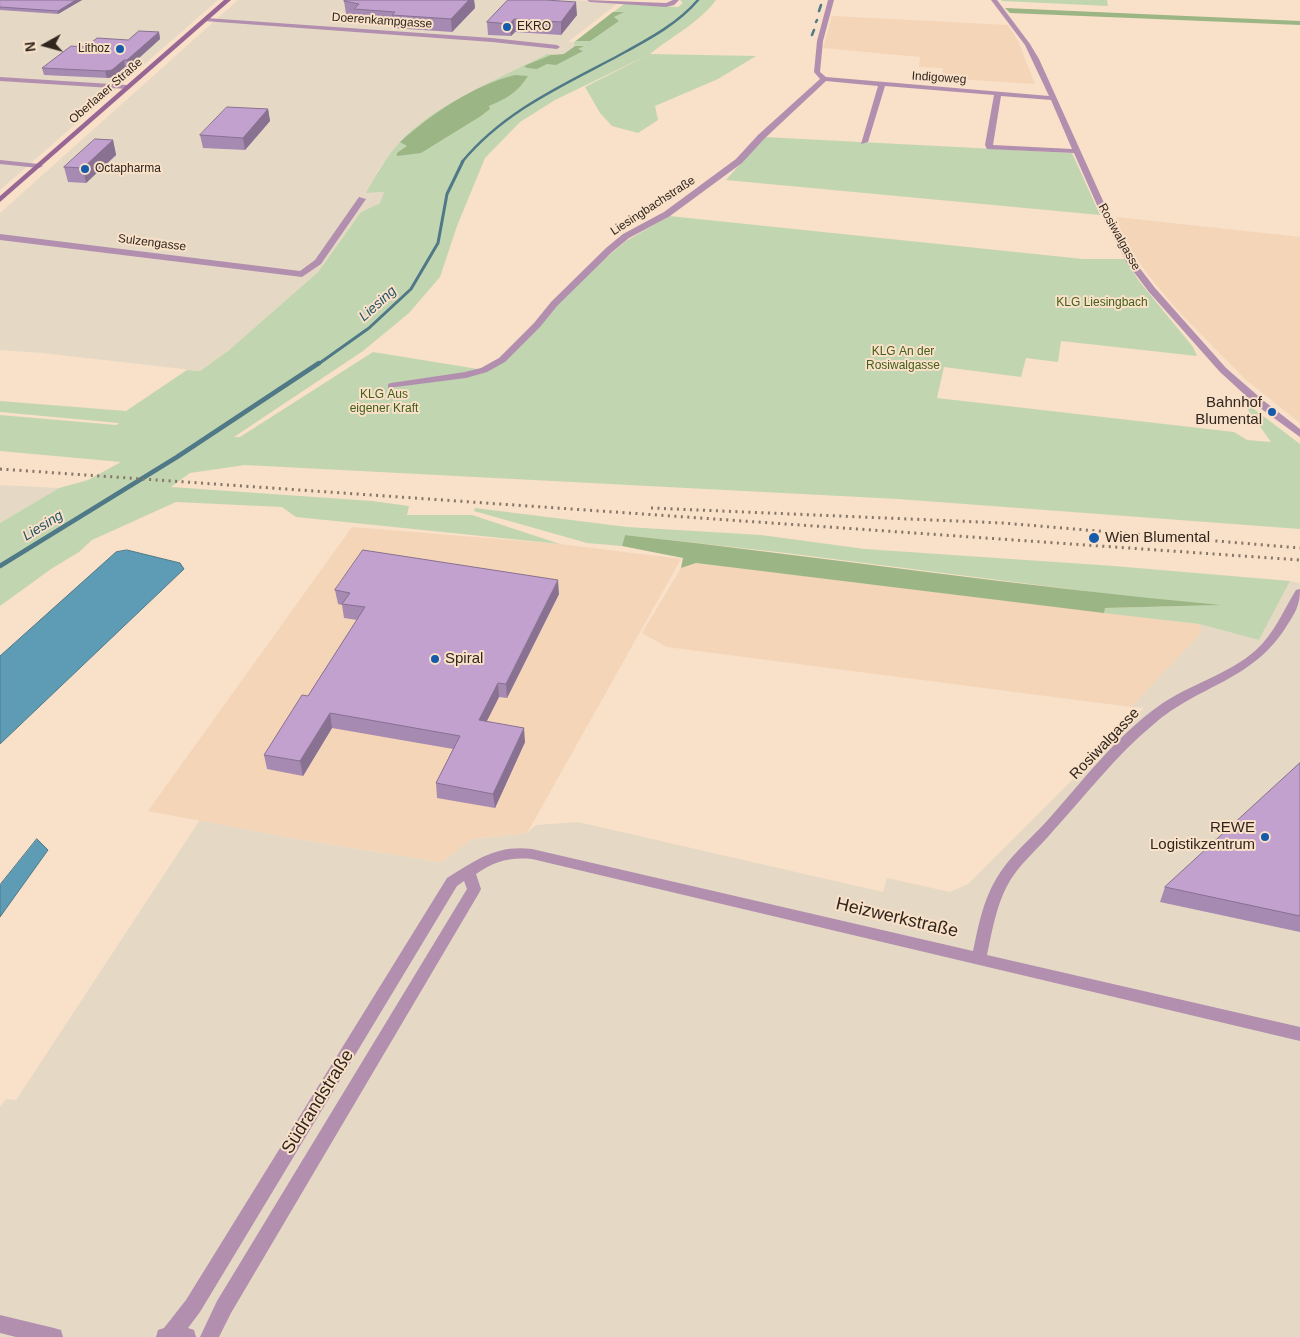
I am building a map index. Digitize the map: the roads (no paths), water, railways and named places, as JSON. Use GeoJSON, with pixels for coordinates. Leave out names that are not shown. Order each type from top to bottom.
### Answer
{"type":"FeatureCollection","features":[{"type":"Feature","properties":{"kind":"main road","name":"Oberlaaer Straße"},"geometry":{"type":"LineString","coordinates":[[0,200],[228,0]]}},
{"type":"Feature","properties":{"kind":"street"},"geometry":{"type":"LineString","coordinates":[[590,0],[674,2]]}},
{"type":"Feature","properties":{"kind":"street"},"geometry":{"type":"LineString","coordinates":[[824,79],[817,74],[817,64],[820,41],[831,0]]}},
{"type":"Feature","properties":{"kind":"street","name":"Rosiwalgasse"},"geometry":{"type":"LineString","coordinates":[[994,0],[1028,45],[1110,225],[1144,281],[1233,380],[1300,434]]}},
{"type":"Feature","properties":{"kind":"street","name":"Doerenkampgasse"},"geometry":{"type":"LineString","coordinates":[[206,20],[492,40],[557,47]]}},
{"type":"Feature","properties":{"kind":"street"},"geometry":{"type":"LineString","coordinates":[[0,79],[127,87]]}},
{"type":"Feature","properties":{"kind":"street","name":"Indigoweg"},"geometry":{"type":"LineString","coordinates":[[824,79],[1053,98]]}},
{"type":"Feature","properties":{"kind":"street","name":"Liesingbachstraße"},"geometry":{"type":"LineString","coordinates":[[392,386],[466,375],[484,370],[502,360],[537,325],[554,304],[609,250],[626,236],[667,214],[725,173],[824,79]]}},
{"type":"Feature","properties":{"kind":"street"},"geometry":{"type":"LineString","coordinates":[[864,142],[882,85]]}},
{"type":"Feature","properties":{"kind":"street"},"geometry":{"type":"LineString","coordinates":[[998,94],[990,147],[1077,151]]}},
{"type":"Feature","properties":{"kind":"street"},"geometry":{"type":"LineString","coordinates":[[0,162],[39,166]]}},
{"type":"Feature","properties":{"kind":"street","name":"Sulzengasse"},"geometry":{"type":"LineString","coordinates":[[0,237],[302,274],[318,262],[362,199]]}},
{"type":"Feature","properties":{"kind":"street","name":"Rosiwalgasse"},"geometry":{"type":"LineString","coordinates":[[979,958],[996,892],[1020,859],[1114,755],[1152,719],[1178,700],[1233,671],[1259,654],[1276,633],[1300,594]]}},
{"type":"Feature","properties":{"kind":"street","name":"Heizwerkstraße"},"geometry":{"type":"LineString","coordinates":[[486,860],[509,852],[532,854],[1300,1034]]}},
{"type":"Feature","properties":{"kind":"street","name":"Südrandstraße"},"geometry":{"type":"LineString","coordinates":[[174,1337],[452,882],[486,860]]}},
{"type":"Feature","properties":{"kind":"street","name":"Südrandstraße"},"geometry":{"type":"LineString","coordinates":[[209,1337],[224,1307],[474,889],[469,872]]}},
{"type":"Feature","properties":{"kind":"street"},"geometry":{"type":"LineString","coordinates":[[0,1324],[54,1337]]}},
{"type":"Feature","properties":{"kind":"water"},"geometry":{"type":"Polygon","coordinates":[[[127,550],[180,563],[184,569],[0,744],[0,656],[116,552],[127,550]]]}},
{"type":"Feature","properties":{"kind":"water"},"geometry":{"type":"Polygon","coordinates":[[[37,839],[48,850],[0,917],[0,885],[37,839]]]}},
{"type":"Feature","properties":{"kind":"waterway","name":"Liesing"},"geometry":{"type":"LineString","coordinates":[[462,162],[478,144],[514,114],[660,32],[690,9],[698,0]]}},
{"type":"Feature","properties":{"kind":"waterway"},"geometry":{"type":"LineString","coordinates":[[819,11],[821,5]]}},
{"type":"Feature","properties":{"kind":"waterway"},"geometry":{"type":"LineString","coordinates":[[812,35],[814,30]]}},
{"type":"Feature","properties":{"kind":"waterway","name":"Liesing"},"geometry":{"type":"LineString","coordinates":[[317,365],[369,328],[411,289],[438,243],[447,194],[463,161]]}},
{"type":"Feature","properties":{"kind":"waterway","name":"Liesing"},"geometry":{"type":"LineString","coordinates":[[0,566],[177,457],[319,363]]}},
{"type":"Feature","properties":{"kind":"railway"},"geometry":{"type":"LineString","coordinates":[[0,469],[1300,560]]}},
{"type":"Feature","properties":{"kind":"railway"},"geometry":{"type":"LineString","coordinates":[[651,508],[1003,523],[1300,548]]}},
{"type":"Feature","properties":{"kind":"place","name":"EKRO"},"geometry":{"type":"Point","coordinates":[507,27]}},
{"type":"Feature","properties":{"kind":"place","name":"Lithoz"},"geometry":{"type":"Point","coordinates":[120,49]}},
{"type":"Feature","properties":{"kind":"place","name":"Octapharma"},"geometry":{"type":"Point","coordinates":[85,169]}},
{"type":"Feature","properties":{"kind":"place","name":"Bahnhof Blumental"},"geometry":{"type":"Point","coordinates":[1272,412]}},
{"type":"Feature","properties":{"kind":"place","name":"Wien Blumental"},"geometry":{"type":"Point","coordinates":[1094,538]}},
{"type":"Feature","properties":{"kind":"place","name":"Spiral"},"geometry":{"type":"Point","coordinates":[435,659]}},
{"type":"Feature","properties":{"kind":"place","name":"REWE Logistikzentrum"},"geometry":{"type":"Point","coordinates":[1265,837]}},
{"type":"Feature","properties":{"kind":"park label","name":"KLG Liesingbach"},"geometry":{"type":"Point","coordinates":[1102,303]}},
{"type":"Feature","properties":{"kind":"park label","name":"KLG An der Rosiwalgasse"},"geometry":{"type":"Point","coordinates":[903,359]}},
{"type":"Feature","properties":{"kind":"park label","name":"KLG Aus eigener Kraft"},"geometry":{"type":"Point","coordinates":[384,402]}}]}
